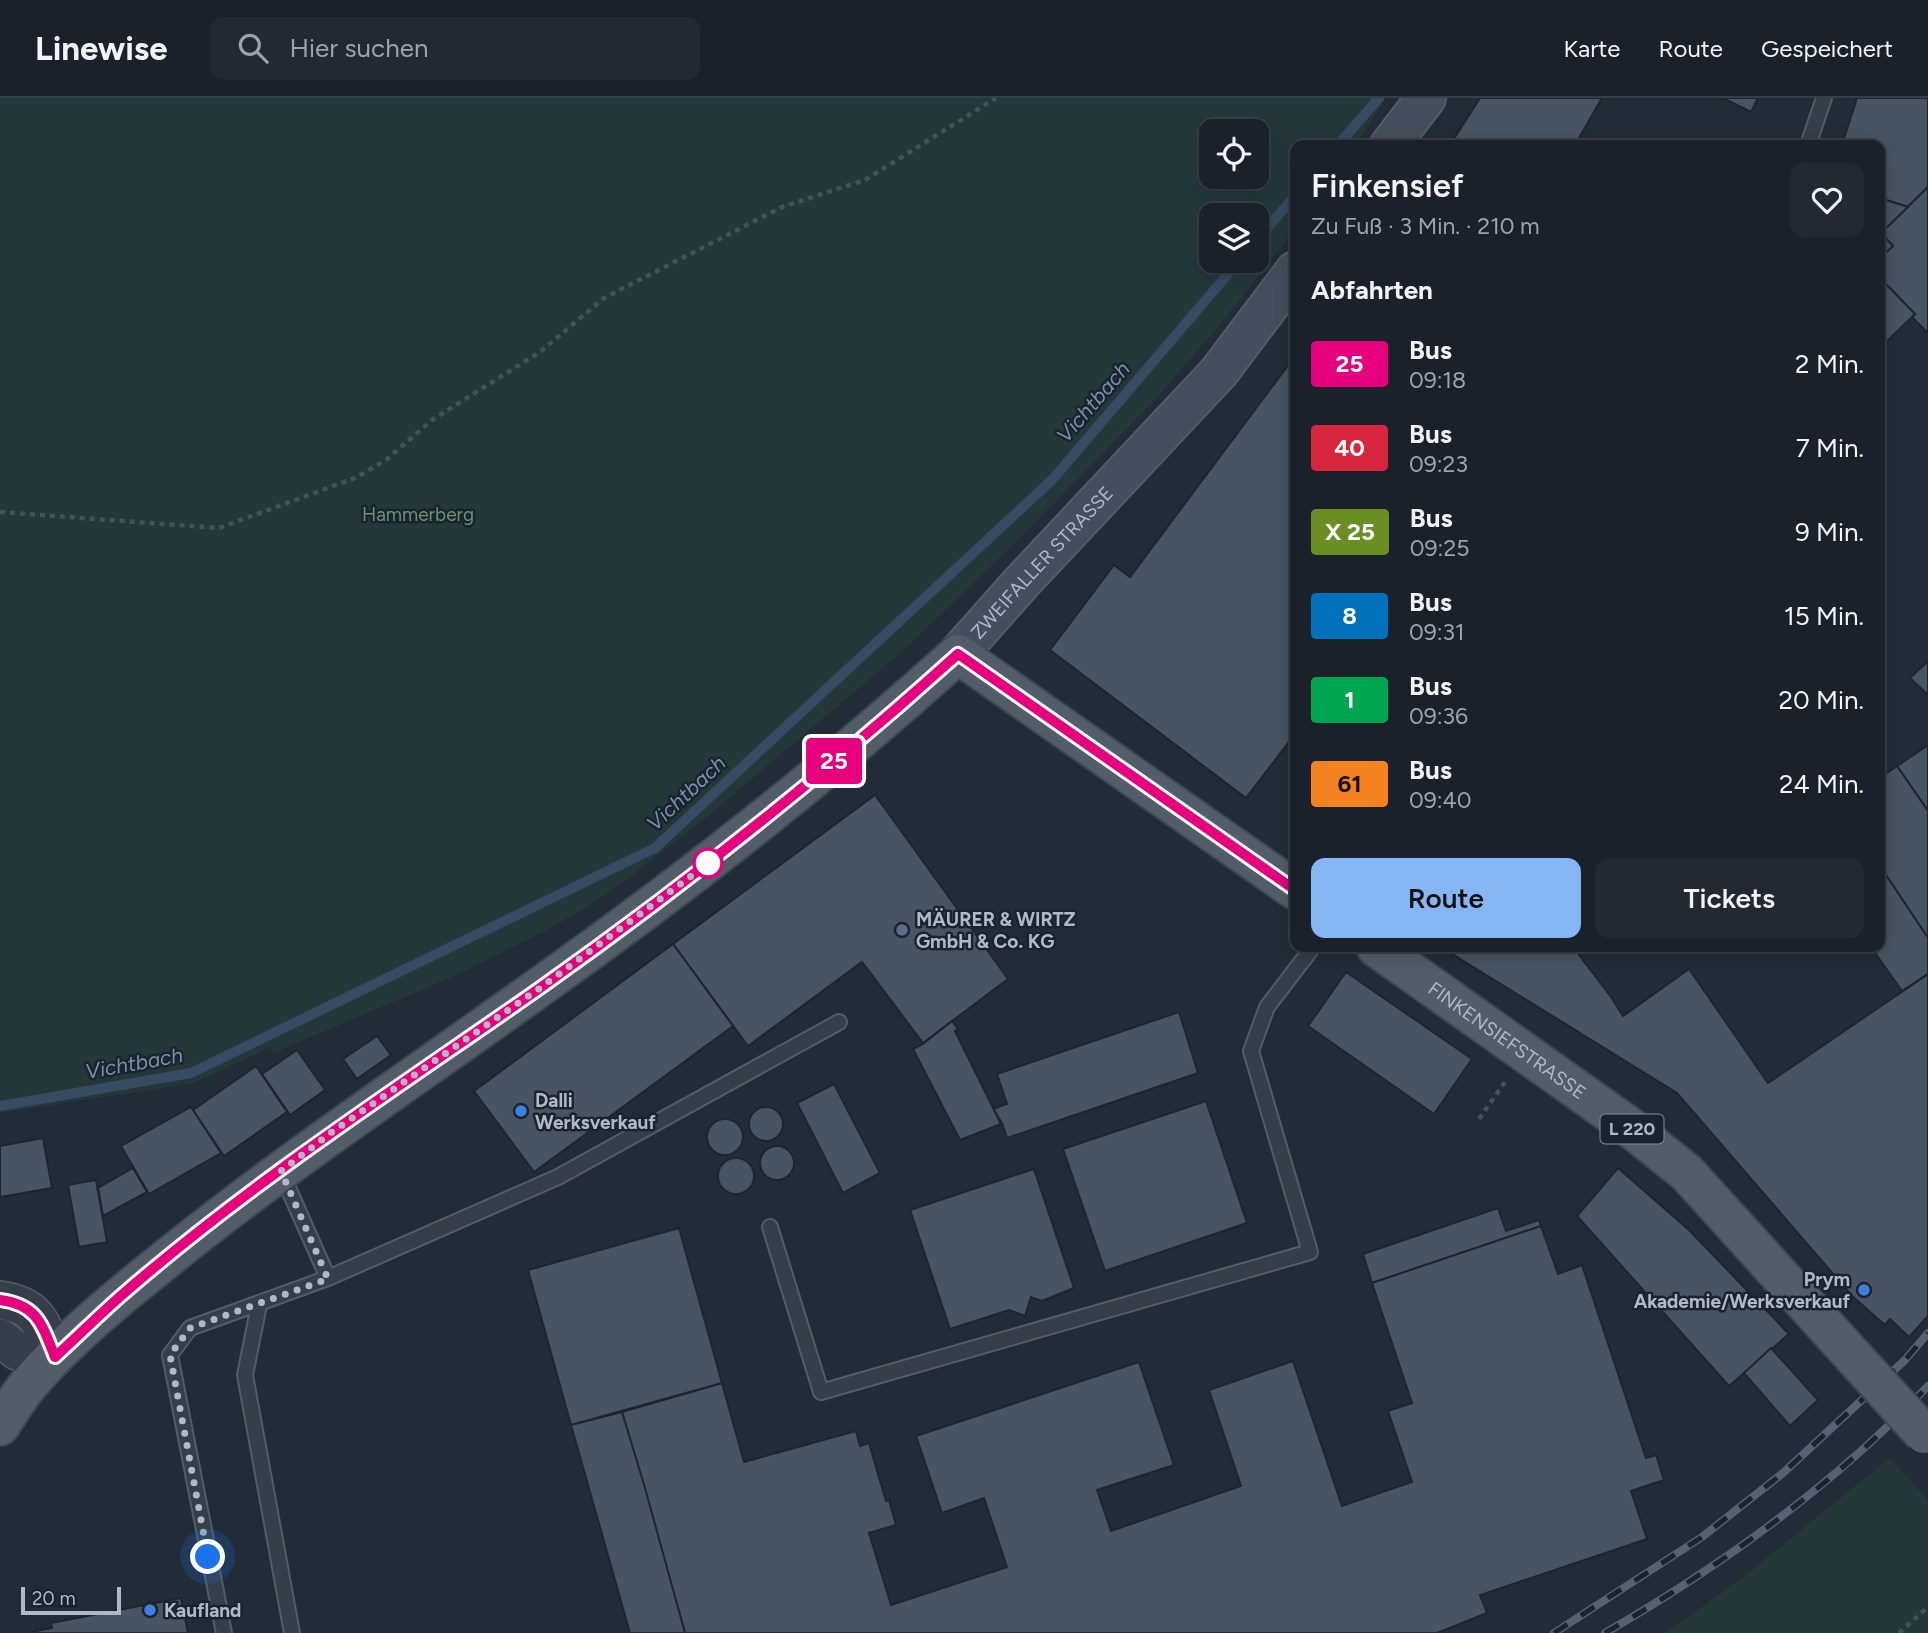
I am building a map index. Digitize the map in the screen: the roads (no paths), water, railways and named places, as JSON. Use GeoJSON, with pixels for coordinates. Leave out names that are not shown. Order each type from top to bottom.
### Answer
{"type":"FeatureCollection","features":[{"type":"Feature","properties":{"kind":"main road"},"geometry":{"type":"LineString","coordinates":[[1394,140],[1426,98]]}},
{"type":"Feature","properties":{"kind":"main road","name":"ZWEIFALLER STRASSE"},"geometry":{"type":"LineString","coordinates":[[0,1426],[28,1385],[124,1293],[332,1132],[540,988],[710,862],[872,731],[958,654],[1012,592],[1219,372],[1290,278]]}},
{"type":"Feature","properties":{"kind":"main road"},"geometry":{"type":"LineString","coordinates":[[958,654],[1290,886]]}},
{"type":"Feature","properties":{"kind":"main road","name":"FINKENSIEFSTRASSE"},"geometry":{"type":"LineString","coordinates":[[1383,952],[1627,1125],[1687,1173],[1926,1436]]}},
{"type":"Feature","properties":{"kind":"street"},"geometry":{"type":"LineString","coordinates":[[0,1300],[15,1302],[39,1318],[55,1357]]}},
{"type":"Feature","properties":{"kind":"street"},"geometry":{"type":"LineString","coordinates":[[0,1338],[18,1350],[55,1357]]}},
{"type":"Feature","properties":{"kind":"lane"},"geometry":{"type":"LineString","coordinates":[[1810,140],[1824,98]]}},
{"type":"Feature","properties":{"kind":"lane"},"geometry":{"type":"LineString","coordinates":[[769,1227],[821,1392],[1310,1252],[1251,1051],[1267,1007],[1309,952]]}},
{"type":"Feature","properties":{"kind":"lane"},"geometry":{"type":"LineString","coordinates":[[224,1633],[170,1355],[190,1328],[328,1279],[558,1177],[839,1022]]}},
{"type":"Feature","properties":{"kind":"lane"},"geometry":{"type":"LineString","coordinates":[[281,1171],[328,1279]]}},
{"type":"Feature","properties":{"kind":"lane"},"geometry":{"type":"LineString","coordinates":[[258,1305],[245,1376],[292,1633]]}},
{"type":"Feature","properties":{"kind":"waterway","name":"Vichtbach"},"geometry":{"type":"LineString","coordinates":[[1342,140],[1379,98]]}},
{"type":"Feature","properties":{"kind":"waterway","name":"Vichtbach"},"geometry":{"type":"LineString","coordinates":[[1269,226],[1290,202]]}},
{"type":"Feature","properties":{"kind":"waterway","name":"Vichtbach"},"geometry":{"type":"LineString","coordinates":[[0,1106],[191,1073],[655,848],[1053,479],[1229,273]]}},
{"type":"Feature","properties":{"kind":"railway"},"geometry":{"type":"LineString","coordinates":[[1554,1633],[1702,1537],[1783,1473],[1905,1360],[1928,1333]]}},
{"type":"Feature","properties":{"kind":"railway"},"geometry":{"type":"LineString","coordinates":[[1605,1633],[1692,1580],[1776,1521],[1854,1457],[1928,1386]]}},
{"type":"Feature","properties":{"kind":"place","name":"MÄURER & WIRTZ GmbH & Co. KG"},"geometry":{"type":"Point","coordinates":[902,930]}},
{"type":"Feature","properties":{"kind":"place","name":"Dalli Werksverkauf"},"geometry":{"type":"Point","coordinates":[521,1111]}},
{"type":"Feature","properties":{"kind":"place","name":"Prym Akademie/Werksverkauf"},"geometry":{"type":"Point","coordinates":[1864,1290]}},
{"type":"Feature","properties":{"kind":"place","name":"Kaufland"},"geometry":{"type":"Point","coordinates":[150,1610]}},
{"type":"Feature","properties":{"kind":"park label","name":"Hammerberg"},"geometry":{"type":"Point","coordinates":[418,514]}}]}
